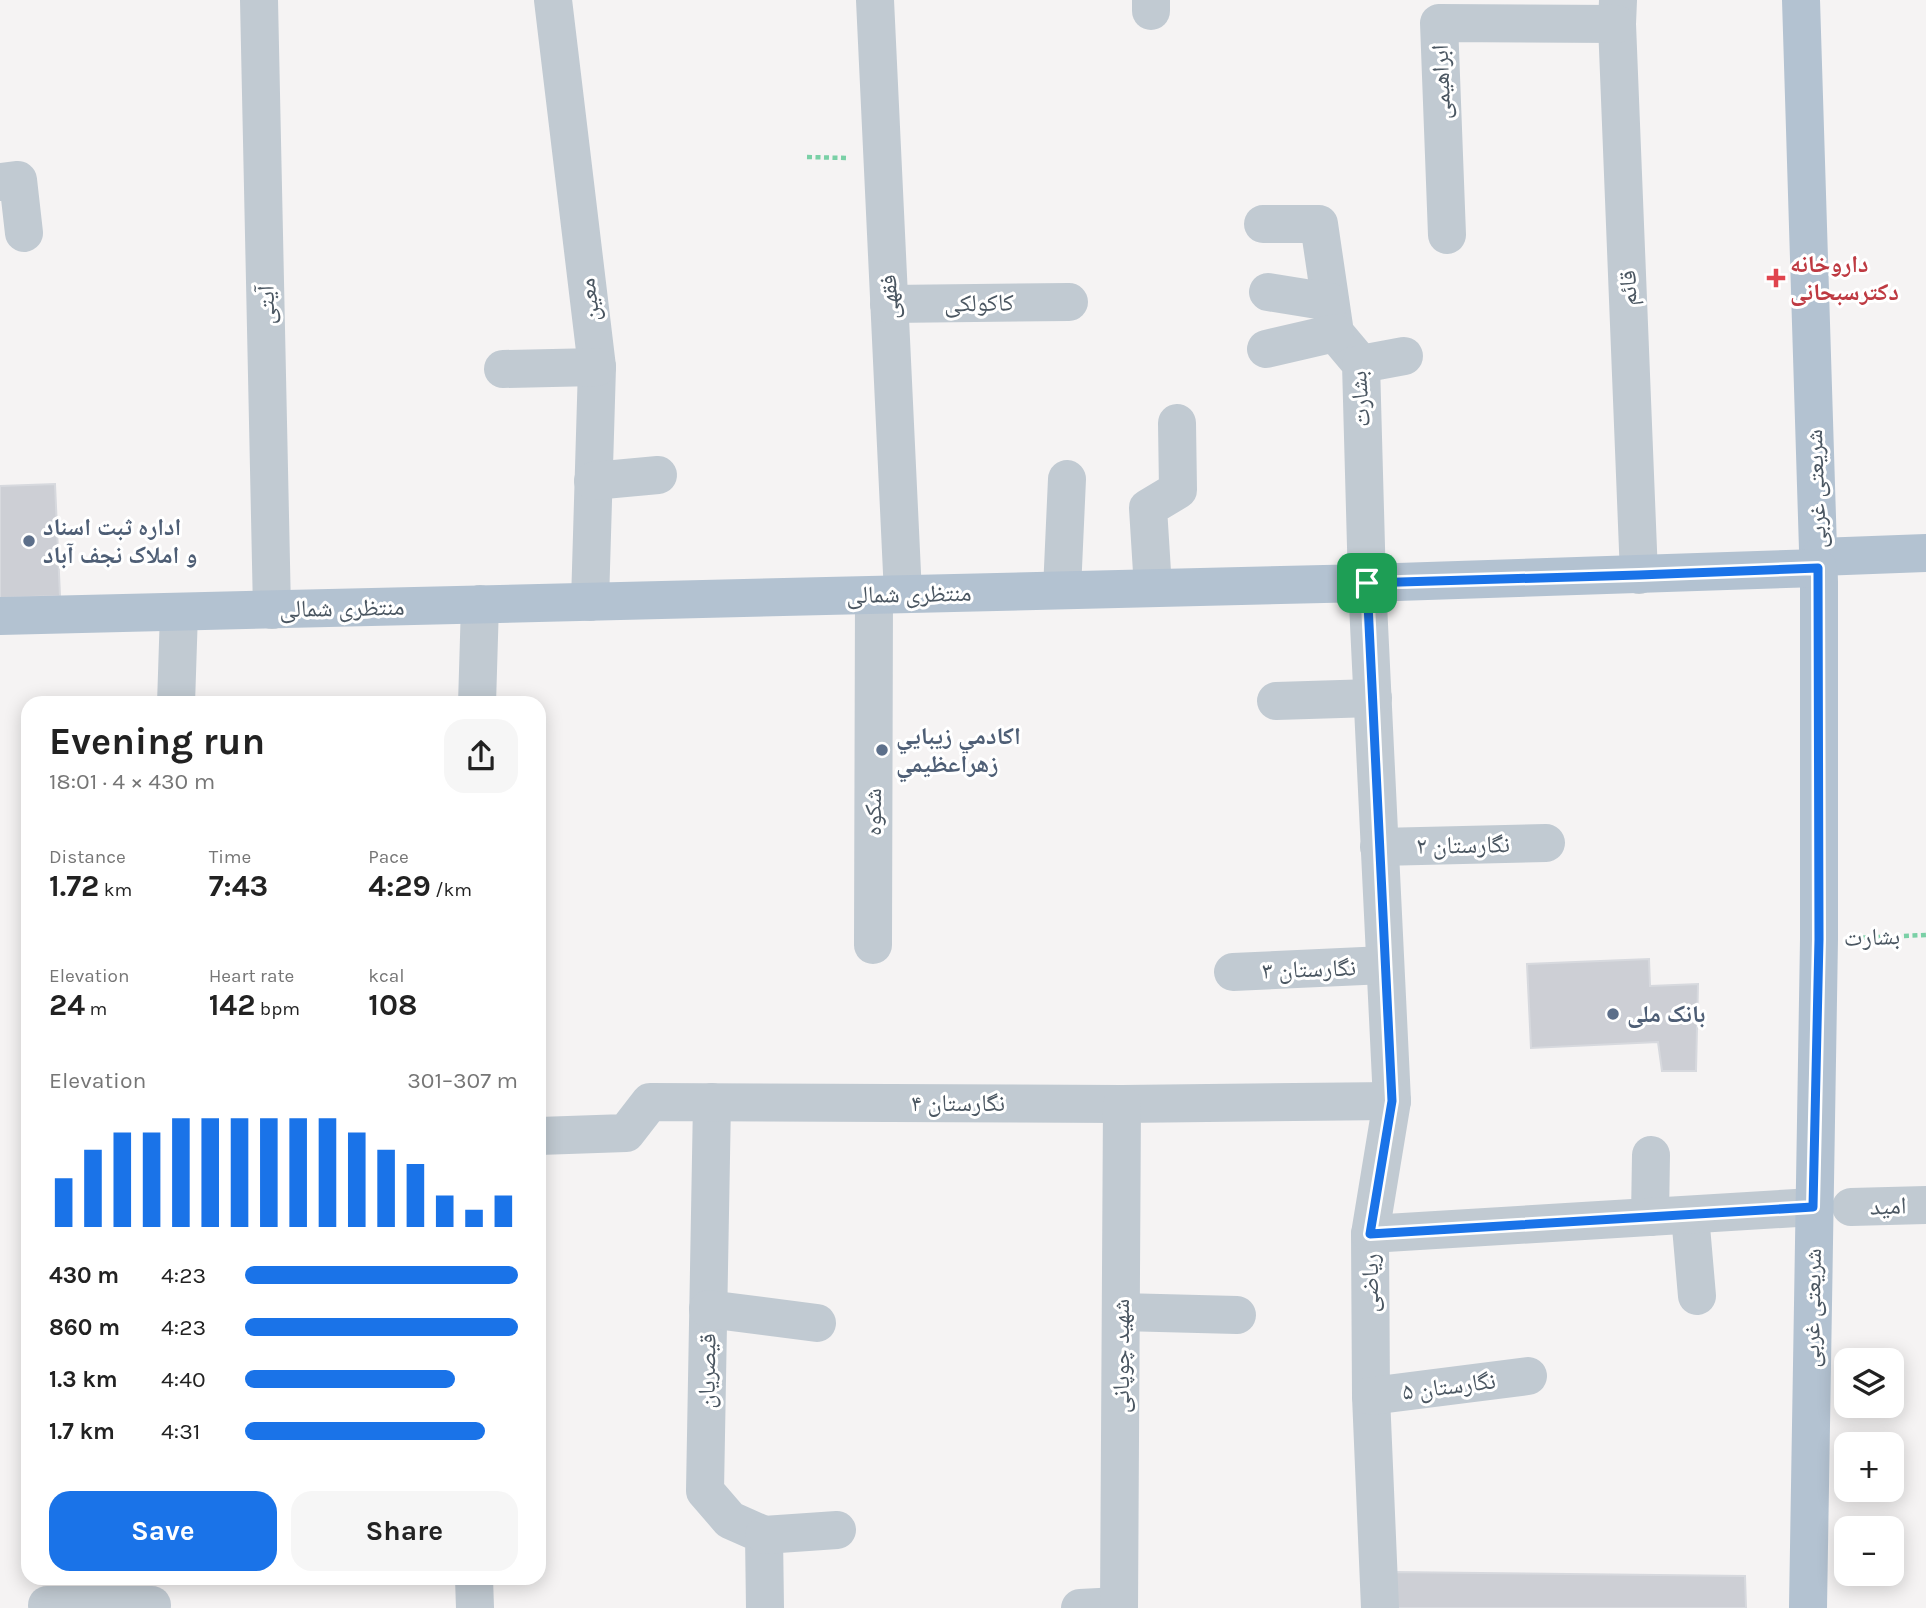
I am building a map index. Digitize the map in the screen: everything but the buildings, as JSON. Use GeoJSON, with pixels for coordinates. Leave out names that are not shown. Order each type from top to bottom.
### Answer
{"type":"FeatureCollection","features":[{"type":"Feature","properties":{"kind":"main road","name":"شریعتی غربی"},"geometry":{"type":"LineString","coordinates":[[1801,0],[1819,569],[1819,939],[1832,1207],[1808,1608]]}},
{"type":"Feature","properties":{"kind":"main road"},"geometry":{"type":"LineString","coordinates":[[1819,569],[1926,553]]}},
{"type":"Feature","properties":{"kind":"main road","name":"منتظری شمالی"},"geometry":{"type":"LineString","coordinates":[[0,616],[1367,583],[1819,569]]}},
{"type":"Feature","properties":{"kind":"main road"},"geometry":{"type":"LineString","coordinates":[[1819,569],[1926,577]]}},
{"type":"Feature","properties":{"kind":"street","name":"آیتی"},"geometry":{"type":"LineString","coordinates":[[259,0],[272,610]]}},
{"type":"Feature","properties":{"kind":"street","name":"معین"},"geometry":{"type":"LineString","coordinates":[[553,0],[597,367],[590,602]]}},
{"type":"Feature","properties":{"kind":"street","name":"فقهی"},"geometry":{"type":"LineString","coordinates":[[875,0],[890,304],[888,594]]}},
{"type":"Feature","properties":{"kind":"street","name":"ابراهیمی"},"geometry":{"type":"LineString","coordinates":[[1447,235],[1438,23],[1617,12]]}},
{"type":"Feature","properties":{"kind":"street","name":"قائم"},"geometry":{"type":"LineString","coordinates":[[1617,12],[1639,575]]}},
{"type":"Feature","properties":{"kind":"street"},"geometry":{"type":"LineString","coordinates":[[0,181],[18,180],[24,233]]}},
{"type":"Feature","properties":{"kind":"street"},"geometry":{"type":"LineString","coordinates":[[1263,224],[1319,224],[1332,317]]}},
{"type":"Feature","properties":{"kind":"street"},"geometry":{"type":"LineString","coordinates":[[1268,292],[1332,317]]}},
{"type":"Feature","properties":{"kind":"street","name":"کاکولکی"},"geometry":{"type":"LineString","coordinates":[[890,304],[1069,302]]}},
{"type":"Feature","properties":{"kind":"street"},"geometry":{"type":"LineString","coordinates":[[1266,349],[1332,317]]}},
{"type":"Feature","properties":{"kind":"street","name":"بشارت"},"geometry":{"type":"LineString","coordinates":[[1332,317],[1361,364],[1367,583]]}},
{"type":"Feature","properties":{"kind":"street"},"geometry":{"type":"LineString","coordinates":[[1361,364],[1404,356]]}},
{"type":"Feature","properties":{"kind":"street"},"geometry":{"type":"LineString","coordinates":[[503,369],[597,367]]}},
{"type":"Feature","properties":{"kind":"street"},"geometry":{"type":"LineString","coordinates":[[1153,588],[1149,508],[1178,490],[1177,424]]}},
{"type":"Feature","properties":{"kind":"street"},"geometry":{"type":"LineString","coordinates":[[593,481],[658,475]]}},
{"type":"Feature","properties":{"kind":"street"},"geometry":{"type":"LineString","coordinates":[[1062,590],[1066,479]]}},
{"type":"Feature","properties":{"kind":"street","name":"ریاضی"},"geometry":{"type":"LineString","coordinates":[[1367,583],[1392,1101],[1370,1234],[1371,1396],[1380,1608]]}},
{"type":"Feature","properties":{"kind":"street","name":"شکوه"},"geometry":{"type":"LineString","coordinates":[[873,945],[888,594]]}},
{"type":"Feature","properties":{"kind":"street"},"geometry":{"type":"LineString","coordinates":[[477,696],[480,604]]}},
{"type":"Feature","properties":{"kind":"street"},"geometry":{"type":"LineString","coordinates":[[176,696],[179,612]]}},
{"type":"Feature","properties":{"kind":"street"},"geometry":{"type":"LineString","coordinates":[[1276,701],[1373,698]]}},
{"type":"Feature","properties":{"kind":"street","name":"نگارستان ۲"},"geometry":{"type":"LineString","coordinates":[[1380,847],[1546,843]]}},
{"type":"Feature","properties":{"kind":"street","name":"نگارستان ۳"},"geometry":{"type":"LineString","coordinates":[[1233,972],[1385,965]]}},
{"type":"Feature","properties":{"kind":"street","name":"نگارستان ۴"},"geometry":{"type":"LineString","coordinates":[[546,1136],[626,1133],[650,1102],[1122,1104],[1392,1101]]}},
{"type":"Feature","properties":{"kind":"street","name":"قیصریان"},"geometry":{"type":"LineString","coordinates":[[712,1102],[705,1491],[730,1520],[764,1535]]}},
{"type":"Feature","properties":{"kind":"street","name":"شهید چوپانی"},"geometry":{"type":"LineString","coordinates":[[1119,1607],[1122,1104]]}},
{"type":"Feature","properties":{"kind":"street"},"geometry":{"type":"LineString","coordinates":[[1650,1217],[1651,1155]]}},
{"type":"Feature","properties":{"kind":"street","name":"امید"},"geometry":{"type":"LineString","coordinates":[[1370,1234],[1832,1207],[1926,1205]]}},
{"type":"Feature","properties":{"kind":"street"},"geometry":{"type":"LineString","coordinates":[[1690,1215],[1697,1296]]}},
{"type":"Feature","properties":{"kind":"street"},"geometry":{"type":"LineString","coordinates":[[708,1309],[817,1323]]}},
{"type":"Feature","properties":{"kind":"street"},"geometry":{"type":"LineString","coordinates":[[1121,1312],[1237,1315]]}},
{"type":"Feature","properties":{"kind":"street","name":"نگارستان ۵"},"geometry":{"type":"LineString","coordinates":[[1371,1396],[1528,1376]]}},
{"type":"Feature","properties":{"kind":"street"},"geometry":{"type":"LineString","coordinates":[[765,1608],[764,1535],[837,1530]]}},
{"type":"Feature","properties":{"kind":"street"},"geometry":{"type":"LineString","coordinates":[[474,1585],[475,1608]]}},
{"type":"Feature","properties":{"kind":"street"},"geometry":{"type":"LineString","coordinates":[[47,1605],[152,1597]]}},
{"type":"Feature","properties":{"kind":"street"},"geometry":{"type":"LineString","coordinates":[[1080,1608],[1119,1607]]}},
{"type":"Feature","properties":{"kind":"path","name":"بشارت"},"geometry":{"type":"LineString","coordinates":[[1819,939],[1926,935]]}},
{"type":"Feature","properties":{"kind":"place","name":"داروخانه دکترسبحانی"},"geometry":{"type":"Point","coordinates":[1776,278]}},
{"type":"Feature","properties":{"kind":"place","name":"اداره ثبت اسناد و املاک نجف آباد"},"geometry":{"type":"Point","coordinates":[29,541]}},
{"type":"Feature","properties":{"kind":"place","name":"اكادمي زيبايي زهراعظيمي"},"geometry":{"type":"Point","coordinates":[882,750]}},
{"type":"Feature","properties":{"kind":"place","name":"بانک ملی"},"geometry":{"type":"Point","coordinates":[1613,1014]}},
{"type":"Feature","properties":{"kind":"route"},"geometry":{"type":"LineString","coordinates":[[1818,568],[1819,939],[1813,1207],[1370,1234],[1392,1101],[1367,583],[1818,568]]}}]}
